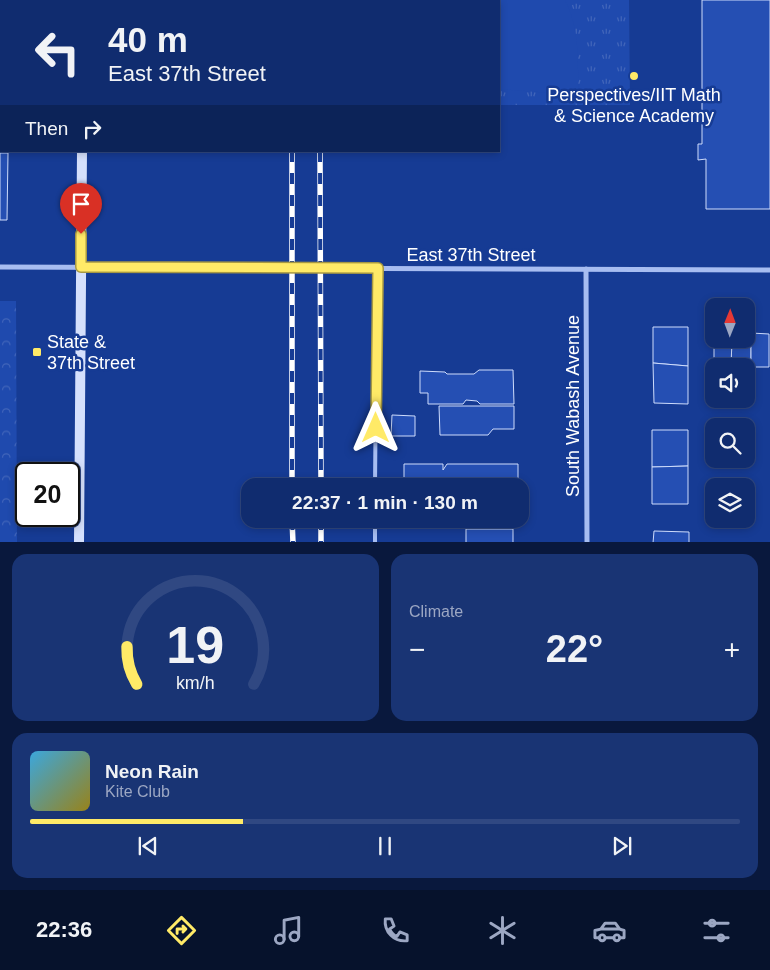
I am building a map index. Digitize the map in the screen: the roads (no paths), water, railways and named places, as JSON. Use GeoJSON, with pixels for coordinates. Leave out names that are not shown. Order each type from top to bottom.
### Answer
{"type":"FeatureCollection","features":[{"type":"Feature","properties":{"kind":"main road"},"geometry":{"type":"LineString","coordinates":[[79,542],[82,152]]}},
{"type":"Feature","properties":{"kind":"street","name":"East 37th Street"},"geometry":{"type":"LineString","coordinates":[[0,267],[770,270]]}},
{"type":"Feature","properties":{"kind":"street","name":"South Wabash Avenue"},"geometry":{"type":"LineString","coordinates":[[586,269],[587,542]]}},
{"type":"Feature","properties":{"kind":"lane"},"geometry":{"type":"LineString","coordinates":[[375,478],[378,268]]}},
{"type":"Feature","properties":{"kind":"lane"},"geometry":{"type":"LineString","coordinates":[[375,528],[375,542]]}},
{"type":"Feature","properties":{"kind":"railway"},"geometry":{"type":"LineString","coordinates":[[292,152],[292,478]]}},
{"type":"Feature","properties":{"kind":"railway"},"geometry":{"type":"LineString","coordinates":[[320,152],[321,478]]}},
{"type":"Feature","properties":{"kind":"railway"},"geometry":{"type":"LineString","coordinates":[[292,528],[293,542]]}},
{"type":"Feature","properties":{"kind":"railway"},"geometry":{"type":"LineString","coordinates":[[321,528],[321,542]]}},
{"type":"Feature","properties":{"kind":"place","name":"Perspectives/IIT Math & Science Academy"},"geometry":{"type":"Point","coordinates":[634,76]}},
{"type":"Feature","properties":{"kind":"place","name":"State & 37th Street"},"geometry":{"type":"Point","coordinates":[37,352]}}]}
